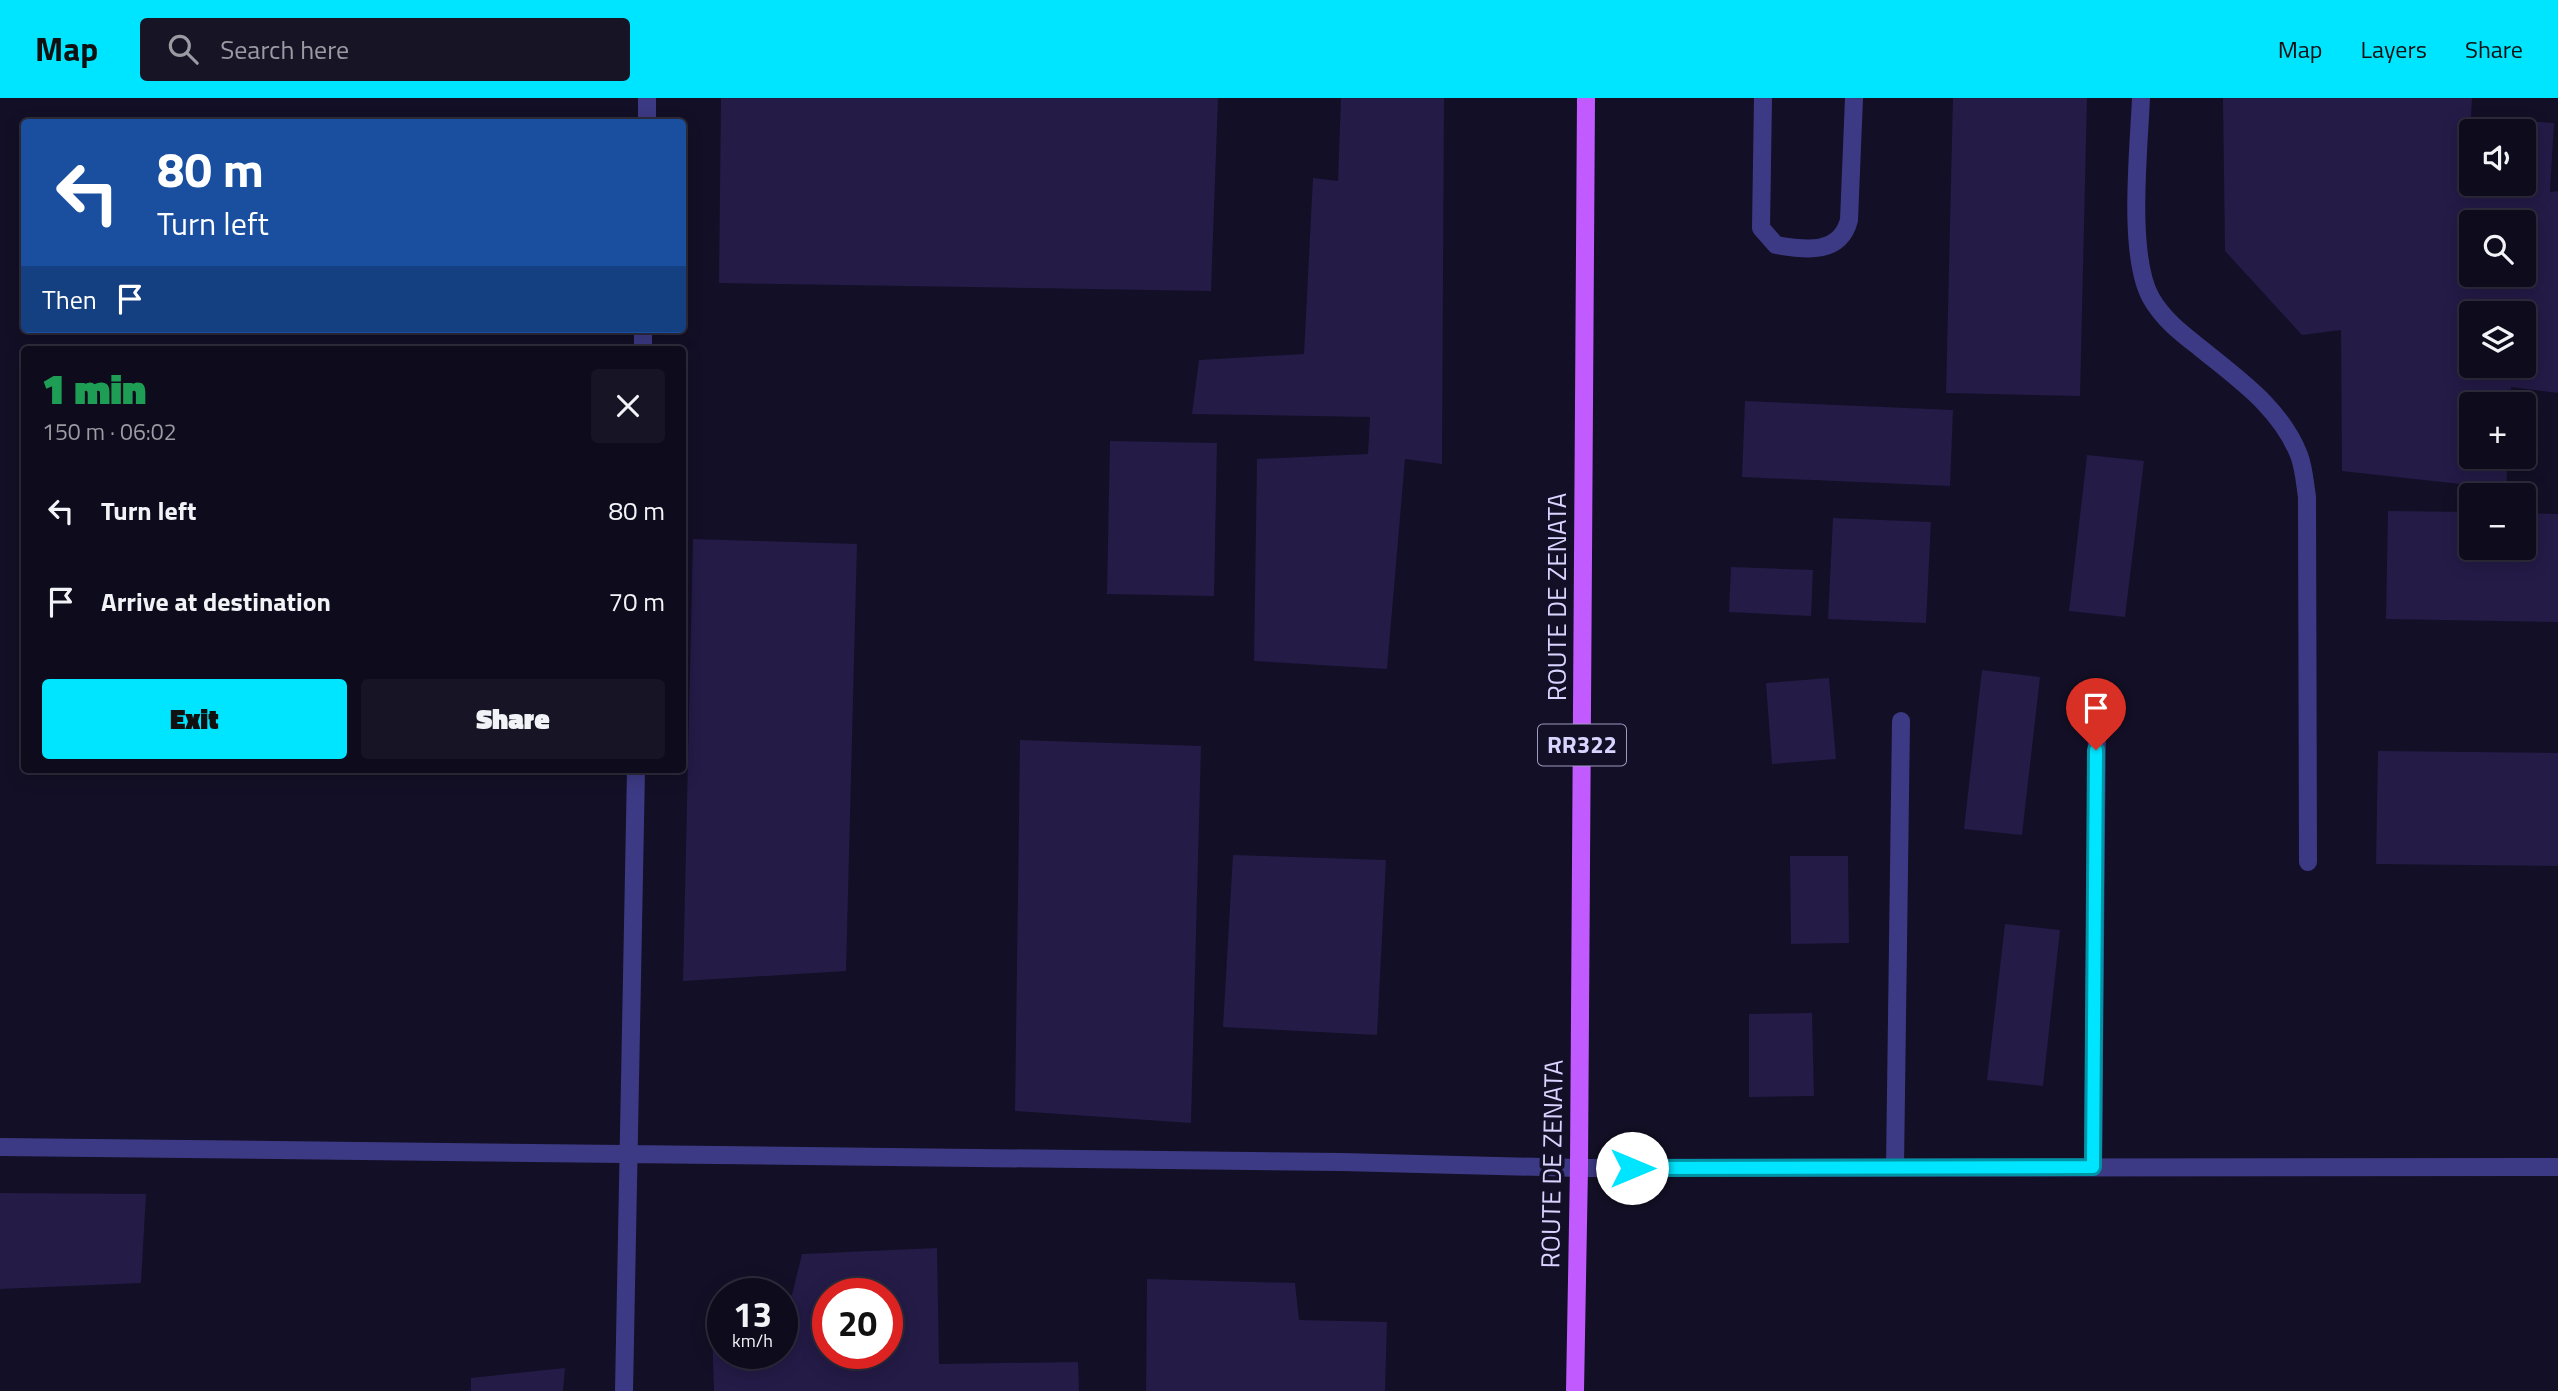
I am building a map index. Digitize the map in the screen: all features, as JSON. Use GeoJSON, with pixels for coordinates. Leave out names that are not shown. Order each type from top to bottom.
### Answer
{"type":"FeatureCollection","features":[{"type":"Feature","properties":{"kind":"main road","name":"ROUTE DE ZENATA"},"geometry":{"type":"LineString","coordinates":[[1575,1391],[1579,1168],[1586,98]]}},
{"type":"Feature","properties":{"kind":"lane"},"geometry":{"type":"LineString","coordinates":[[646,119],[647,98]]}},
{"type":"Feature","properties":{"kind":"lane"},"geometry":{"type":"LineString","coordinates":[[1763,98],[1760,228],[1776,245],[1818,248],[1830,246],[1839,240],[1846,231],[1849,220],[1854,98]]}},
{"type":"Feature","properties":{"kind":"lane"},"geometry":{"type":"LineString","coordinates":[[2141,98],[2137,207],[2139,259],[2150,297],[2170,324],[2273,410],[2288,432],[2300,458],[2307,497],[2308,862]]}},
{"type":"Feature","properties":{"kind":"lane"},"geometry":{"type":"LineString","coordinates":[[1895,1167],[1900,721]]}},
{"type":"Feature","properties":{"kind":"lane"},"geometry":{"type":"LineString","coordinates":[[2093,1167],[2096,723]]}},
{"type":"Feature","properties":{"kind":"lane"},"geometry":{"type":"LineString","coordinates":[[624,1391],[636,773]]}},
{"type":"Feature","properties":{"kind":"lane"},"geometry":{"type":"LineString","coordinates":[[0,1147],[1342,1162],[1579,1168],[2558,1167]]}},
{"type":"Feature","properties":{"kind":"building"},"geometry":{"type":"Polygon","coordinates":[[[721,98],[1218,98],[1211,291],[719,283],[721,98]]]}},
{"type":"Feature","properties":{"kind":"building"},"geometry":{"type":"Polygon","coordinates":[[[1341,98],[1444,98],[1442,464],[1405,459],[1387,669],[1254,661],[1257,459],[1368,454],[1370,417],[1192,414],[1199,360],[1304,354],[1313,178],[1338,181],[1341,98]]]}},
{"type":"Feature","properties":{"kind":"building"},"geometry":{"type":"Polygon","coordinates":[[[1953,98],[2087,98],[2080,396],[1946,393],[1953,98]]]}},
{"type":"Feature","properties":{"kind":"building"},"geometry":{"type":"Polygon","coordinates":[[[2223,98],[2472,98],[2471,117],[2499,119],[2459,119],[2459,196],[2536,196],[2536,122],[2554,123],[2550,192],[2558,191],[2558,393],[2511,387],[2511,392],[2459,392],[2459,469],[2507,469],[2506,483],[2459,484],[2342,471],[2341,330],[2302,335],[2225,251],[2223,98]]]}},
{"type":"Feature","properties":{"kind":"building"},"geometry":{"type":"Polygon","coordinates":[[[1745,401],[1953,410],[1950,486],[1742,477],[1745,401]]]}},
{"type":"Feature","properties":{"kind":"building"},"geometry":{"type":"Polygon","coordinates":[[[1110,441],[1217,443],[1214,596],[1107,594],[1110,441]]]}},
{"type":"Feature","properties":{"kind":"building"},"geometry":{"type":"Polygon","coordinates":[[[2087,455],[2144,461],[2125,617],[2069,611],[2087,455]]]}},
{"type":"Feature","properties":{"kind":"building"},"geometry":{"type":"Polygon","coordinates":[[[2388,511],[2459,512],[2459,560],[2536,560],[2536,513],[2558,514],[2558,622],[2386,619],[2388,511]]]}},
{"type":"Feature","properties":{"kind":"building"},"geometry":{"type":"Polygon","coordinates":[[[1833,518],[1931,522],[1926,623],[1828,619],[1833,518]]]}},
{"type":"Feature","properties":{"kind":"building"},"geometry":{"type":"Polygon","coordinates":[[[693,539],[857,544],[846,971],[683,981],[693,539]]]}},
{"type":"Feature","properties":{"kind":"building"},"geometry":{"type":"Polygon","coordinates":[[[1731,567],[1813,570],[1811,616],[1729,612],[1731,567]]]}},
{"type":"Feature","properties":{"kind":"building"},"geometry":{"type":"Polygon","coordinates":[[[1982,670],[2040,677],[2022,835],[1964,829],[1982,670]]]}},
{"type":"Feature","properties":{"kind":"building"},"geometry":{"type":"Polygon","coordinates":[[[1829,678],[1836,759],[1772,764],[1766,683],[1829,678]]]}},
{"type":"Feature","properties":{"kind":"building"},"geometry":{"type":"Polygon","coordinates":[[[1020,740],[1201,746],[1191,1123],[1015,1111],[1020,740]]]}},
{"type":"Feature","properties":{"kind":"building"},"geometry":{"type":"Polygon","coordinates":[[[2378,751],[2558,753],[2558,866],[2376,864],[2378,751]]]}},
{"type":"Feature","properties":{"kind":"building"},"geometry":{"type":"Polygon","coordinates":[[[1233,855],[1386,860],[1377,1035],[1223,1027],[1233,855]]]}},
{"type":"Feature","properties":{"kind":"building"},"geometry":{"type":"Polygon","coordinates":[[[1790,856],[1848,856],[1849,943],[1791,944],[1790,856]]]}},
{"type":"Feature","properties":{"kind":"building"},"geometry":{"type":"Polygon","coordinates":[[[2005,924],[2060,930],[2043,1086],[1987,1080],[2005,924]]]}},
{"type":"Feature","properties":{"kind":"building"},"geometry":{"type":"Polygon","coordinates":[[[1812,1013],[1814,1096],[1749,1097],[1749,1014],[1812,1013]]]}},
{"type":"Feature","properties":{"kind":"building"},"geometry":{"type":"Polygon","coordinates":[[[0,1193],[146,1194],[141,1283],[0,1289],[0,1193]]]}},
{"type":"Feature","properties":{"kind":"building"},"geometry":{"type":"Polygon","coordinates":[[[937,1248],[939,1364],[1078,1362],[1079,1391],[714,1391],[713,1369],[798,1369],[796,1278],[802,1254],[937,1248]]]}},
{"type":"Feature","properties":{"kind":"building"},"geometry":{"type":"Polygon","coordinates":[[[1147,1279],[1295,1283],[1299,1320],[1387,1322],[1385,1391],[1146,1391],[1147,1279]]]}},
{"type":"Feature","properties":{"kind":"building"},"geometry":{"type":"Polygon","coordinates":[[[565,1368],[563,1391],[471,1391],[471,1378],[565,1368]]]}},
{"type":"Feature","properties":{"kind":"route"},"geometry":{"type":"LineString","coordinates":[[1632,1168],[2093,1167],[2096,750]]}}]}
